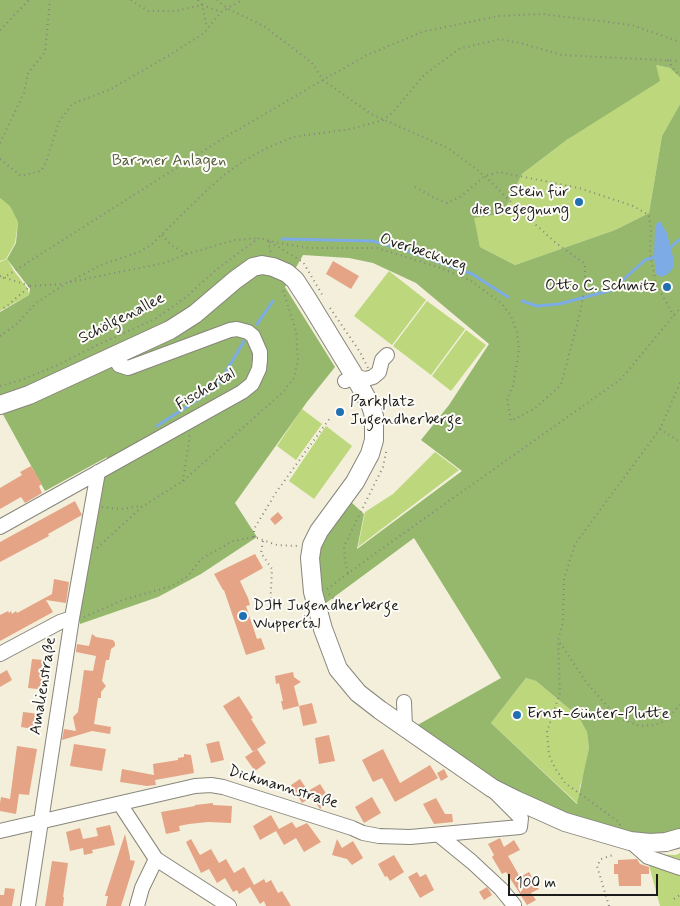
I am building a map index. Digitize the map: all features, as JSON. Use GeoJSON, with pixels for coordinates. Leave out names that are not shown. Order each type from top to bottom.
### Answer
{"type":"FeatureCollection","features":[{"type":"Feature","properties":{"kind":"main road"},"geometry":{"type":"LineString","coordinates":[[0,405],[29,395],[170,330],[195,314],[253,267],[273,267],[287,273],[295,280],[350,379],[371,406],[375,429],[374,440],[364,467],[319,531],[312,545],[310,571],[313,592],[323,629],[338,669],[358,693],[492,788],[565,822],[630,841],[650,843],[666,842],[680,838]]}},
{"type":"Feature","properties":{"kind":"street","name":"Fischertal"},"geometry":{"type":"LineString","coordinates":[[0,527],[242,392],[252,384],[259,369],[260,352],[253,336],[248,332],[237,329],[128,368],[119,366],[114,356]]}},
{"type":"Feature","properties":{"kind":"street"},"geometry":{"type":"LineString","coordinates":[[350,379],[366,379],[377,375],[382,360],[386,355]]}},
{"type":"Feature","properties":{"kind":"street","name":"Amalienstraße"},"geometry":{"type":"LineString","coordinates":[[28,906],[72,618],[98,472]]}},
{"type":"Feature","properties":{"kind":"street"},"geometry":{"type":"LineString","coordinates":[[0,654],[60,622],[72,618]]}},
{"type":"Feature","properties":{"kind":"street"},"geometry":{"type":"LineString","coordinates":[[404,702],[405,728]]}},
{"type":"Feature","properties":{"kind":"street","name":"Dickmannstraße"},"geometry":{"type":"LineString","coordinates":[[0,831],[195,786],[211,785],[262,799],[363,833],[379,836],[410,837],[520,827],[521,818],[492,788]]}},
{"type":"Feature","properties":{"kind":"street"},"geometry":{"type":"LineString","coordinates":[[120,804],[156,859],[229,906]]}},
{"type":"Feature","properties":{"kind":"street"},"geometry":{"type":"LineString","coordinates":[[439,835],[500,888],[514,905]]}},
{"type":"Feature","properties":{"kind":"street"},"geometry":{"type":"LineString","coordinates":[[630,841],[648,857],[680,868]]}},
{"type":"Feature","properties":{"kind":"street"},"geometry":{"type":"LineString","coordinates":[[137,906],[142,888],[156,859]]}},
{"type":"Feature","properties":{"kind":"path"},"geometry":{"type":"LineString","coordinates":[[0,30],[29,0]]}},
{"type":"Feature","properties":{"kind":"path"},"geometry":{"type":"LineString","coordinates":[[0,142],[24,92],[28,73],[45,52],[50,0]]}},
{"type":"Feature","properties":{"kind":"path"},"geometry":{"type":"LineString","coordinates":[[131,0],[148,11],[175,11],[202,5],[221,12]]}},
{"type":"Feature","properties":{"kind":"path"},"geometry":{"type":"LineString","coordinates":[[198,0],[202,5],[207,28]]}},
{"type":"Feature","properties":{"kind":"path"},"geometry":{"type":"LineString","coordinates":[[217,0],[228,9],[264,26],[312,63],[324,80],[343,95],[383,120],[448,148],[485,176]]}},
{"type":"Feature","properties":{"kind":"path"},"geometry":{"type":"LineString","coordinates":[[0,159],[21,176],[41,171],[46,162],[59,122],[72,104],[110,90],[196,38],[202,34],[221,12],[242,0]]}},
{"type":"Feature","properties":{"kind":"path"},"geometry":{"type":"LineString","coordinates":[[4,278],[222,139],[366,56],[422,32],[498,16],[542,14],[632,25],[680,42]]}},
{"type":"Feature","properties":{"kind":"path"},"geometry":{"type":"LineString","coordinates":[[0,336],[18,323],[36,303],[65,284],[100,265],[139,252],[151,245],[224,174],[244,160],[293,137],[351,129],[383,120],[392,113],[424,75],[459,49],[500,39],[562,55],[680,61]]}},
{"type":"Feature","properties":{"kind":"path"},"geometry":{"type":"LineString","coordinates":[[668,59],[680,76]]}},
{"type":"Feature","properties":{"kind":"path"},"geometry":{"type":"LineString","coordinates":[[415,187],[447,203],[460,197],[485,176],[500,172],[579,188],[634,206],[648,215],[651,231],[650,253],[656,284],[674,316]]}},
{"type":"Feature","properties":{"kind":"path","name":"Overbeckweg"},"geometry":{"type":"LineString","coordinates":[[260,238],[310,248],[378,248],[438,267],[470,280],[501,303],[511,316],[517,332],[519,350],[513,386],[507,399],[511,421],[534,409],[561,385],[580,313],[585,285],[585,264],[556,244],[485,176]]}},
{"type":"Feature","properties":{"kind":"path"},"geometry":{"type":"LineString","coordinates":[[162,235],[171,245],[187,254]]}},
{"type":"Feature","properties":{"kind":"path"},"geometry":{"type":"LineString","coordinates":[[0,276],[30,286],[65,284],[164,263],[235,240],[260,238]]}},
{"type":"Feature","properties":{"kind":"path","name":"Schölgenallee"},"geometry":{"type":"LineString","coordinates":[[0,386],[56,366],[155,319],[186,297],[217,269],[260,238]]}},
{"type":"Feature","properties":{"kind":"path"},"geometry":{"type":"LineString","coordinates":[[0,310],[30,286]]}},
{"type":"Feature","properties":{"kind":"path"},"geometry":{"type":"LineString","coordinates":[[334,599],[325,591],[395,539],[621,379],[680,308]]}},
{"type":"Feature","properties":{"kind":"path"},"geometry":{"type":"LineString","coordinates":[[630,841],[618,822],[565,783],[549,755],[547,731],[560,692],[558,641],[563,622],[564,579],[575,544],[660,429],[680,383]]}},
{"type":"Feature","properties":{"kind":"path"},"geometry":{"type":"LineString","coordinates":[[254,537],[254,529],[277,491],[330,418]]}},
{"type":"Feature","properties":{"kind":"path"},"geometry":{"type":"LineString","coordinates":[[183,481],[192,420]]}},
{"type":"Feature","properties":{"kind":"path"},"geometry":{"type":"LineString","coordinates":[[660,429],[680,442]]}},
{"type":"Feature","properties":{"kind":"path"},"geometry":{"type":"LineString","coordinates":[[92,506],[122,509],[143,506]]}},
{"type":"Feature","properties":{"kind":"path"},"geometry":{"type":"LineString","coordinates":[[72,618],[81,618],[122,600],[172,586],[188,576],[201,560],[233,541],[254,537],[263,542],[295,546]]}},
{"type":"Feature","properties":{"kind":"path"},"geometry":{"type":"LineString","coordinates":[[263,542],[261,553],[272,569],[270,609]]}},
{"type":"Feature","properties":{"kind":"path"},"geometry":{"type":"LineString","coordinates":[[558,641],[586,682],[609,708],[624,720],[640,726],[654,725],[666,720],[680,705]]}},
{"type":"Feature","properties":{"kind":"path"},"geometry":{"type":"LineString","coordinates":[[609,906],[597,866],[601,859],[613,855]]}},
{"type":"Feature","properties":{"kind":"path"},"geometry":{"type":"LineString","coordinates":[[674,899],[680,895]]}},
{"type":"Feature","properties":{"kind":"green space","name":"Barmer Anlagen"},"geometry":{"type":"Polygon","coordinates":[[[0,0],[680,0],[680,77],[670,68],[656,65],[660,81],[568,139],[522,174],[503,214],[474,218],[480,247],[515,265],[615,230],[649,213],[662,136],[680,104],[680,832],[642,836],[609,828],[557,810],[504,785],[414,727],[501,678],[414,538],[322,606],[318,554],[330,530],[351,502],[364,514],[357,549],[462,471],[421,440],[449,405],[489,344],[416,283],[373,263],[349,258],[303,255],[285,287],[335,367],[307,402],[235,503],[257,537],[201,574],[158,597],[80,624],[78,612],[107,457],[45,491],[0,409],[0,312],[29,295],[30,289],[7,259],[16,243],[18,222],[10,206],[0,198],[0,0]],[[526,678],[491,723],[577,804],[589,748],[587,732],[578,716],[536,681],[526,678]]]}},
{"type":"Feature","properties":{"kind":"green space"},"geometry":{"type":"Polygon","coordinates":[[[656,65],[670,68],[680,76],[680,104],[662,136],[649,213],[615,230],[515,265],[480,247],[473,218],[503,214],[522,174],[568,139],[656,65]]]}},
{"type":"Feature","properties":{"kind":"green space"},"geometry":{"type":"Polygon","coordinates":[[[0,198],[10,205],[18,222],[15,243],[6,259],[0,261],[0,198]]]}},
{"type":"Feature","properties":{"kind":"green space"},"geometry":{"type":"Polygon","coordinates":[[[7,259],[28,289],[29,295],[0,311],[0,262],[7,259]]]}},
{"type":"Feature","properties":{"kind":"green space"},"geometry":{"type":"Polygon","coordinates":[[[389,271],[426,300],[392,345],[354,316],[389,271]]]}},
{"type":"Feature","properties":{"kind":"green space"},"geometry":{"type":"Polygon","coordinates":[[[427,301],[465,329],[431,375],[393,346],[427,301]]]}},
{"type":"Feature","properties":{"kind":"green space"},"geometry":{"type":"Polygon","coordinates":[[[466,330],[486,345],[451,391],[432,376],[466,330]]]}},
{"type":"Feature","properties":{"kind":"green space"},"geometry":{"type":"Polygon","coordinates":[[[302,409],[322,424],[296,460],[277,446],[302,409]]]}},
{"type":"Feature","properties":{"kind":"green space"},"geometry":{"type":"Polygon","coordinates":[[[326,426],[352,446],[314,499],[289,481],[326,426]]]}},
{"type":"Feature","properties":{"kind":"green space"},"geometry":{"type":"Polygon","coordinates":[[[435,452],[459,470],[358,547],[365,512],[393,494],[435,452]]]}},
{"type":"Feature","properties":{"kind":"green space"},"geometry":{"type":"Polygon","coordinates":[[[526,678],[536,681],[578,716],[587,732],[589,748],[580,786],[578,804],[491,723],[526,678]]]}},
{"type":"Feature","properties":{"kind":"green space"},"geometry":{"type":"Polygon","coordinates":[[[680,853],[680,906],[660,906],[646,854],[676,855],[680,853]]]}},
{"type":"Feature","properties":{"kind":"water"},"geometry":{"type":"Polygon","coordinates":[[[660,221],[667,233],[673,257],[673,268],[668,274],[661,277],[656,274],[654,257],[655,227],[660,221]]]}},
{"type":"Feature","properties":{"kind":"building"},"geometry":{"type":"Polygon","coordinates":[[[333,261],[359,276],[351,289],[326,274],[333,261]]]}},
{"type":"Feature","properties":{"kind":"building"},"geometry":{"type":"Polygon","coordinates":[[[31,466],[42,484],[39,486],[42,493],[25,503],[21,497],[0,509],[0,488],[22,475],[20,472],[31,466]]]}},
{"type":"Feature","properties":{"kind":"building"},"geometry":{"type":"Polygon","coordinates":[[[75,501],[82,515],[48,534],[49,536],[0,562],[0,542],[75,501]]]}},
{"type":"Feature","properties":{"kind":"building"},"geometry":{"type":"Polygon","coordinates":[[[278,512],[283,518],[275,525],[270,519],[278,512]]]}},
{"type":"Feature","properties":{"kind":"building"},"geometry":{"type":"Polygon","coordinates":[[[255,554],[263,568],[240,581],[248,598],[250,605],[246,606],[257,639],[261,638],[265,649],[246,655],[224,590],[214,574],[255,554]]]}},
{"type":"Feature","properties":{"kind":"building"},"geometry":{"type":"Polygon","coordinates":[[[54,579],[69,582],[66,603],[46,600],[53,612],[0,641],[0,615],[8,611],[9,613],[11,611],[12,614],[16,611],[17,613],[52,594],[54,579]]]}},
{"type":"Feature","properties":{"kind":"building"},"geometry":{"type":"Polygon","coordinates":[[[92,634],[96,637],[113,640],[115,643],[115,646],[111,649],[109,660],[106,660],[102,681],[106,686],[101,692],[101,698],[98,698],[94,724],[111,727],[110,734],[92,731],[62,740],[64,729],[76,731],[73,717],[78,712],[84,670],[93,671],[96,656],[76,652],[77,644],[89,646],[92,634]]]}},
{"type":"Feature","properties":{"kind":"building"},"geometry":{"type":"Polygon","coordinates":[[[32,659],[43,660],[41,679],[47,680],[46,690],[28,688],[32,659]]]}},
{"type":"Feature","properties":{"kind":"building"},"geometry":{"type":"Polygon","coordinates":[[[7,670],[12,680],[0,687],[0,674],[7,670]]]}},
{"type":"Feature","properties":{"kind":"building"},"geometry":{"type":"Polygon","coordinates":[[[293,672],[294,677],[301,682],[294,686],[299,706],[283,710],[279,683],[276,684],[275,676],[293,672]]]}},
{"type":"Feature","properties":{"kind":"building"},"geometry":{"type":"Polygon","coordinates":[[[239,696],[266,743],[253,752],[223,706],[239,696]]]}},
{"type":"Feature","properties":{"kind":"building"},"geometry":{"type":"Polygon","coordinates":[[[312,703],[317,723],[303,726],[299,706],[312,703]]]}},
{"type":"Feature","properties":{"kind":"building"},"geometry":{"type":"Polygon","coordinates":[[[23,712],[40,714],[39,730],[21,727],[23,712]]]}},
{"type":"Feature","properties":{"kind":"building"},"geometry":{"type":"Polygon","coordinates":[[[329,735],[335,761],[319,764],[315,738],[329,735]]]}},
{"type":"Feature","properties":{"kind":"building"},"geometry":{"type":"Polygon","coordinates":[[[219,741],[224,760],[211,763],[206,744],[219,741]]]}},
{"type":"Feature","properties":{"kind":"building"},"geometry":{"type":"Polygon","coordinates":[[[74,744],[106,749],[102,771],[70,766],[74,744]]]}},
{"type":"Feature","properties":{"kind":"building"},"geometry":{"type":"Polygon","coordinates":[[[17,746],[37,749],[29,795],[19,794],[16,814],[0,811],[0,803],[1,797],[10,799],[17,746]]]}},
{"type":"Feature","properties":{"kind":"building"},"geometry":{"type":"Polygon","coordinates":[[[257,749],[266,763],[255,771],[245,757],[257,749]]]}},
{"type":"Feature","properties":{"kind":"building"},"geometry":{"type":"Polygon","coordinates":[[[383,749],[400,783],[430,765],[438,778],[395,802],[382,778],[373,782],[362,760],[383,749]]]}},
{"type":"Feature","properties":{"kind":"building"},"geometry":{"type":"Polygon","coordinates":[[[184,754],[191,755],[194,773],[155,780],[156,785],[147,786],[120,782],[122,769],[154,775],[153,764],[178,760],[178,758],[184,757],[184,754]]]}},
{"type":"Feature","properties":{"kind":"building"},"geometry":{"type":"Polygon","coordinates":[[[444,769],[448,777],[441,781],[437,773],[444,769]]]}},
{"type":"Feature","properties":{"kind":"building"},"geometry":{"type":"Polygon","coordinates":[[[300,779],[308,791],[320,784],[331,801],[320,809],[312,797],[302,803],[291,785],[300,779]]]}},
{"type":"Feature","properties":{"kind":"building"},"geometry":{"type":"Polygon","coordinates":[[[372,797],[381,813],[364,823],[355,807],[372,797]]]}},
{"type":"Feature","properties":{"kind":"building"},"geometry":{"type":"Polygon","coordinates":[[[436,798],[445,814],[452,814],[453,822],[434,824],[423,804],[436,798]]]}},
{"type":"Feature","properties":{"kind":"building"},"geometry":{"type":"Polygon","coordinates":[[[213,803],[213,805],[232,806],[231,823],[208,822],[189,824],[179,826],[180,831],[166,834],[161,812],[213,803]]]}},
{"type":"Feature","properties":{"kind":"building"},"geometry":{"type":"Polygon","coordinates":[[[271,815],[279,829],[292,822],[296,828],[307,823],[321,842],[304,852],[296,838],[284,845],[276,831],[260,840],[253,826],[271,815]]]}},
{"type":"Feature","properties":{"kind":"building"},"geometry":{"type":"Polygon","coordinates":[[[110,825],[115,845],[92,850],[93,853],[84,855],[83,848],[70,851],[66,832],[80,828],[83,839],[98,836],[96,828],[110,825]]]}},
{"type":"Feature","properties":{"kind":"building"},"geometry":{"type":"Polygon","coordinates":[[[125,834],[130,860],[135,861],[121,906],[106,906],[108,896],[105,896],[125,834]]]}},
{"type":"Feature","properties":{"kind":"building"},"geometry":{"type":"Polygon","coordinates":[[[500,838],[504,847],[514,840],[520,850],[508,856],[520,877],[529,872],[539,889],[531,893],[536,900],[527,905],[506,872],[502,874],[492,857],[494,855],[488,844],[500,838]]]}},
{"type":"Feature","properties":{"kind":"building"},"geometry":{"type":"Polygon","coordinates":[[[191,839],[200,855],[211,849],[219,863],[226,859],[234,873],[244,867],[254,885],[264,879],[266,883],[271,880],[278,893],[282,891],[291,906],[266,906],[264,901],[260,904],[250,887],[239,894],[237,890],[233,892],[225,878],[217,883],[209,869],[201,873],[186,842],[191,839]]]}},
{"type":"Feature","properties":{"kind":"building"},"geometry":{"type":"Polygon","coordinates":[[[337,839],[342,848],[353,841],[363,858],[352,865],[347,859],[332,855],[337,839]]]}},
{"type":"Feature","properties":{"kind":"building"},"geometry":{"type":"Polygon","coordinates":[[[394,855],[404,872],[390,881],[387,876],[385,877],[378,864],[394,855]]]}},
{"type":"Feature","properties":{"kind":"building"},"geometry":{"type":"Polygon","coordinates":[[[637,859],[640,864],[649,867],[649,874],[641,874],[641,886],[619,886],[618,874],[614,874],[614,864],[618,864],[618,860],[637,859]]]}},
{"type":"Feature","properties":{"kind":"building"},"geometry":{"type":"Polygon","coordinates":[[[52,861],[68,863],[63,906],[45,906],[52,861]]]}},
{"type":"Feature","properties":{"kind":"building"},"geometry":{"type":"Polygon","coordinates":[[[417,872],[420,877],[426,874],[434,890],[420,898],[408,877],[417,872]]]}},
{"type":"Feature","properties":{"kind":"building"},"geometry":{"type":"Polygon","coordinates":[[[487,887],[492,895],[484,900],[479,892],[487,887]]]}},
{"type":"Feature","properties":{"kind":"building"},"geometry":{"type":"Polygon","coordinates":[[[5,888],[15,889],[12,906],[0,906],[0,895],[4,895],[5,888]]]}},
{"type":"Feature","properties":{"kind":"waterway"},"geometry":{"type":"LineString","coordinates":[[282,239],[372,241],[399,248],[472,274],[508,297]]}},
{"type":"Feature","properties":{"kind":"waterway"},"geometry":{"type":"LineString","coordinates":[[671,247],[680,239]]}},
{"type":"Feature","properties":{"kind":"waterway"},"geometry":{"type":"LineString","coordinates":[[522,301],[537,306],[559,304],[612,290],[645,260],[654,257]]}},
{"type":"Feature","properties":{"kind":"waterway"},"geometry":{"type":"LineString","coordinates":[[257,324],[273,301]]}},
{"type":"Feature","properties":{"kind":"waterway"},"geometry":{"type":"LineString","coordinates":[[157,426],[217,387],[244,341]]}},
{"type":"Feature","properties":{"kind":"place","name":"Stein für die Begegnung"},"geometry":{"type":"Point","coordinates":[579,202]}},
{"type":"Feature","properties":{"kind":"place","name":"Otto C. Schmitz"},"geometry":{"type":"Point","coordinates":[667,287]}},
{"type":"Feature","properties":{"kind":"place","name":"Parkplatz Jugendherberge"},"geometry":{"type":"Point","coordinates":[340,412]}},
{"type":"Feature","properties":{"kind":"place","name":"DJH Jugendherberge Wuppertal"},"geometry":{"type":"Point","coordinates":[243,616]}},
{"type":"Feature","properties":{"kind":"place","name":"Ernst-Günter-Plutte"},"geometry":{"type":"Point","coordinates":[517,715]}}]}
